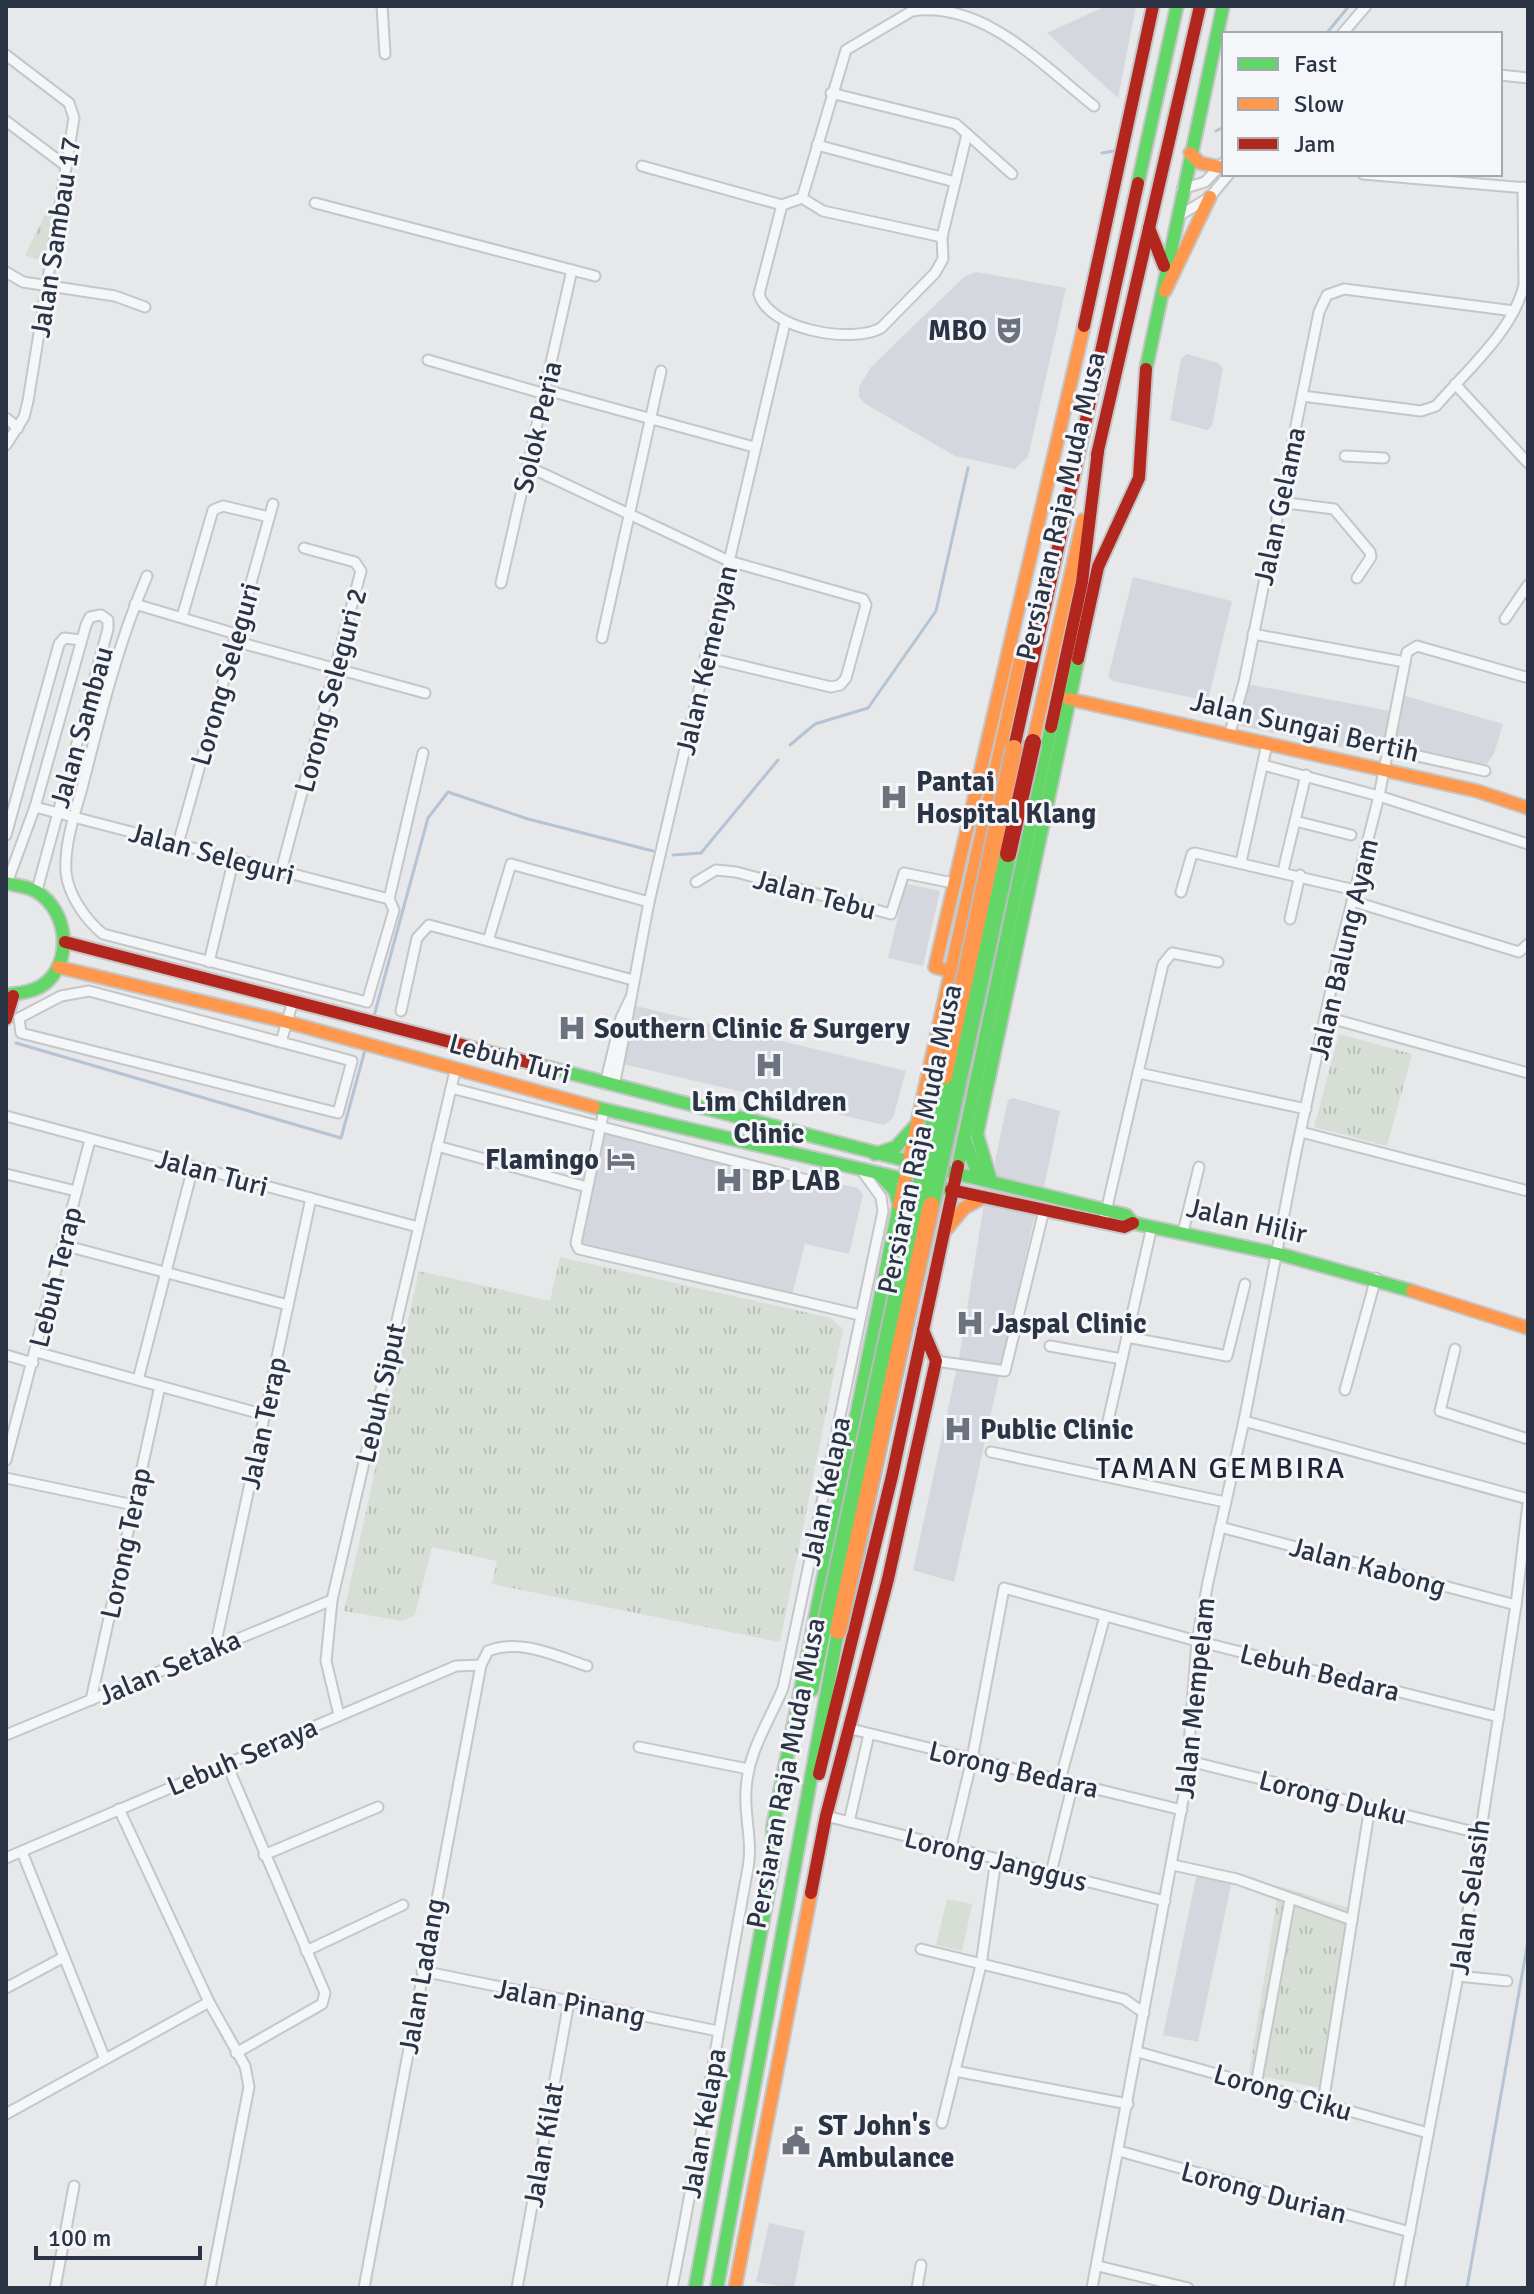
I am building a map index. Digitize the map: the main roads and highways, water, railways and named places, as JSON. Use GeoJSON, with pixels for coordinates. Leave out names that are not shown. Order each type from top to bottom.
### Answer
{"type":"FeatureCollection","features":[{"type":"Feature","properties":{"kind":"main road"},"geometry":{"type":"LineString","coordinates":[[953,972],[935,967],[1119,176],[1153,6]]}},
{"type":"Feature","properties":{"kind":"main road","name":"Persiaran Raja Muda Musa"},"geometry":{"type":"LineString","coordinates":[[717,2288],[832,1630],[1014,748],[1177,6]]}},
{"type":"Feature","properties":{"kind":"main road","name":"Persiaran Raja Muda Musa"},"geometry":{"type":"LineString","coordinates":[[695,2288],[772,1870],[832,1630],[1200,6]]}},
{"type":"Feature","properties":{"kind":"main road"},"geometry":{"type":"LineString","coordinates":[[942,1235],[964,1208],[987,1189],[991,1167],[977,1148],[977,1134],[1098,567],[1139,478],[1139,414],[1156,312],[1223,6]]}},
{"type":"Feature","properties":{"kind":"main road"},"geometry":{"type":"LineString","coordinates":[[1190,153],[1200,163],[1222,168]]}},
{"type":"Feature","properties":{"kind":"main road"},"geometry":{"type":"LineString","coordinates":[[1119,176],[1137,180]]}},
{"type":"Feature","properties":{"kind":"main road"},"geometry":{"type":"LineString","coordinates":[[1156,312],[1210,197]]}},
{"type":"Feature","properties":{"kind":"main road"},"geometry":{"type":"LineString","coordinates":[[1149,228],[1165,268]]}},
{"type":"Feature","properties":{"kind":"main road"},"geometry":{"type":"LineString","coordinates":[[795,1850],[820,1769],[892,1476],[962,1132],[1082,582],[1098,451]]}},
{"type":"Feature","properties":{"kind":"main road"},"geometry":{"type":"LineString","coordinates":[[772,1870],[773,1826],[880,1262],[899,1205],[924,1098],[1020,660],[1041,621]]}},
{"type":"Feature","properties":{"kind":"main road","name":"Jalan Sungai Bertih"},"geometry":{"type":"LineString","coordinates":[[1069,699],[1477,791],[1528,808]]}},
{"type":"Feature","properties":{"kind":"main road"},"geometry":{"type":"LineString","coordinates":[[975,793],[989,804]]}},
{"type":"Feature","properties":{"kind":"main road"},"geometry":{"type":"LineString","coordinates":[[6,883],[37,890],[58,912],[65,942],[58,967],[30,992],[9,996],[6,1019]]}},
{"type":"Feature","properties":{"kind":"main road"},"geometry":{"type":"LineString","coordinates":[[1003,951],[1029,888]]}},
{"type":"Feature","properties":{"kind":"main road","name":"Lebuh Turi"},"geometry":{"type":"LineString","coordinates":[[65,942],[293,1001],[370,1016],[609,1085],[954,1173]]}},
{"type":"Feature","properties":{"kind":"main road","name":"Lebuh Turi"},"geometry":{"type":"LineString","coordinates":[[58,967],[287,1022],[604,1110],[951,1190]]}},
{"type":"Feature","properties":{"kind":"main road"},"geometry":{"type":"LineString","coordinates":[[554,1096],[586,1098],[609,1085]]}},
{"type":"Feature","properties":{"kind":"main road"},"geometry":{"type":"LineString","coordinates":[[924,1098],[931,1128],[943,1135],[957,1125],[968,1106]]}},
{"type":"Feature","properties":{"kind":"main road"},"geometry":{"type":"LineString","coordinates":[[875,1154],[896,1147],[916,1125]]}},
{"type":"Feature","properties":{"kind":"main road"},"geometry":{"type":"LineString","coordinates":[[962,1132],[987,1189]]}},
{"type":"Feature","properties":{"kind":"main road"},"geometry":{"type":"LineString","coordinates":[[878,1173],[895,1191],[899,1205]]}},
{"type":"Feature","properties":{"kind":"main road","name":"Jalan Hilir"},"geometry":{"type":"LineString","coordinates":[[954,1173],[1044,1210],[1126,1215],[1128,1225],[1152,1226],[1276,1252],[1376,1278],[1528,1328]]}},
{"type":"Feature","properties":{"kind":"main road","name":"Jalan Hilir"},"geometry":{"type":"LineString","coordinates":[[951,1190],[987,1189],[1105,1216]]}},
{"type":"Feature","properties":{"kind":"main road"},"geometry":{"type":"LineString","coordinates":[[880,1262],[907,1242],[920,1246],[930,1257],[933,1279]]}},
{"type":"Feature","properties":{"kind":"main road"},"geometry":{"type":"LineString","coordinates":[[735,2288],[826,1816],[888,1579],[936,1361],[923,1330]]}},
{"type":"Feature","properties":{"kind":"main road"},"geometry":{"type":"LineString","coordinates":[[892,1476],[909,1478]]}},
{"type":"Feature","properties":{"kind":"main road"},"geometry":{"type":"LineString","coordinates":[[736,2192],[751,2204]]}},
{"type":"Feature","properties":{"kind":"waterway"},"geometry":{"type":"LineString","coordinates":[[1328,32],[1349,6]]}},
{"type":"Feature","properties":{"kind":"waterway"},"geometry":{"type":"LineString","coordinates":[[1216,131],[1222,128]]}},
{"type":"Feature","properties":{"kind":"waterway"},"geometry":{"type":"LineString","coordinates":[[1102,153],[1121,150]]}},
{"type":"Feature","properties":{"kind":"waterway"},"geometry":{"type":"LineString","coordinates":[[790,745],[815,724],[868,708],[936,611],[968,468]]}},
{"type":"Feature","properties":{"kind":"waterway"},"geometry":{"type":"LineString","coordinates":[[673,855],[701,853],[778,760]]}},
{"type":"Feature","properties":{"kind":"waterway"},"geometry":{"type":"LineString","coordinates":[[374,1016],[428,818],[448,792],[528,819],[653,851]]}},
{"type":"Feature","properties":{"kind":"waterway"},"geometry":{"type":"LineString","coordinates":[[16,1043],[341,1138],[365,1050]]}},
{"type":"Feature","properties":{"kind":"waterway"},"geometry":{"type":"LineString","coordinates":[[1467,2288],[1528,1941]]}},
{"type":"Feature","properties":{"kind":"place","name":"MBO"},"geometry":{"type":"Point","coordinates":[1009,330]}},
{"type":"Feature","properties":{"kind":"place","name":"Pantai Hospital Klang"},"geometry":{"type":"Point","coordinates":[894,797]}},
{"type":"Feature","properties":{"kind":"place","name":"Southern Clinic & Surgery"},"geometry":{"type":"Point","coordinates":[572,1028]}},
{"type":"Feature","properties":{"kind":"place","name":"Lim Children Clinic"},"geometry":{"type":"Point","coordinates":[769,1065]}},
{"type":"Feature","properties":{"kind":"place","name":"Flamingo"},"geometry":{"type":"Point","coordinates":[621,1159]}},
{"type":"Feature","properties":{"kind":"place","name":"BP LAB"},"geometry":{"type":"Point","coordinates":[729,1180]}},
{"type":"Feature","properties":{"kind":"place","name":"Jaspal Clinic"},"geometry":{"type":"Point","coordinates":[970,1323]}},
{"type":"Feature","properties":{"kind":"place","name":"Public Clinic"},"geometry":{"type":"Point","coordinates":[958,1429]}},
{"type":"Feature","properties":{"kind":"place","name":"ST John's Ambulance"},"geometry":{"type":"Point","coordinates":[796,2141]}},
{"type":"Feature","properties":{"kind":"district","name":"TAMAN GEMBIRA"},"geometry":{"type":"Point","coordinates":[1221,1468]}}]}
